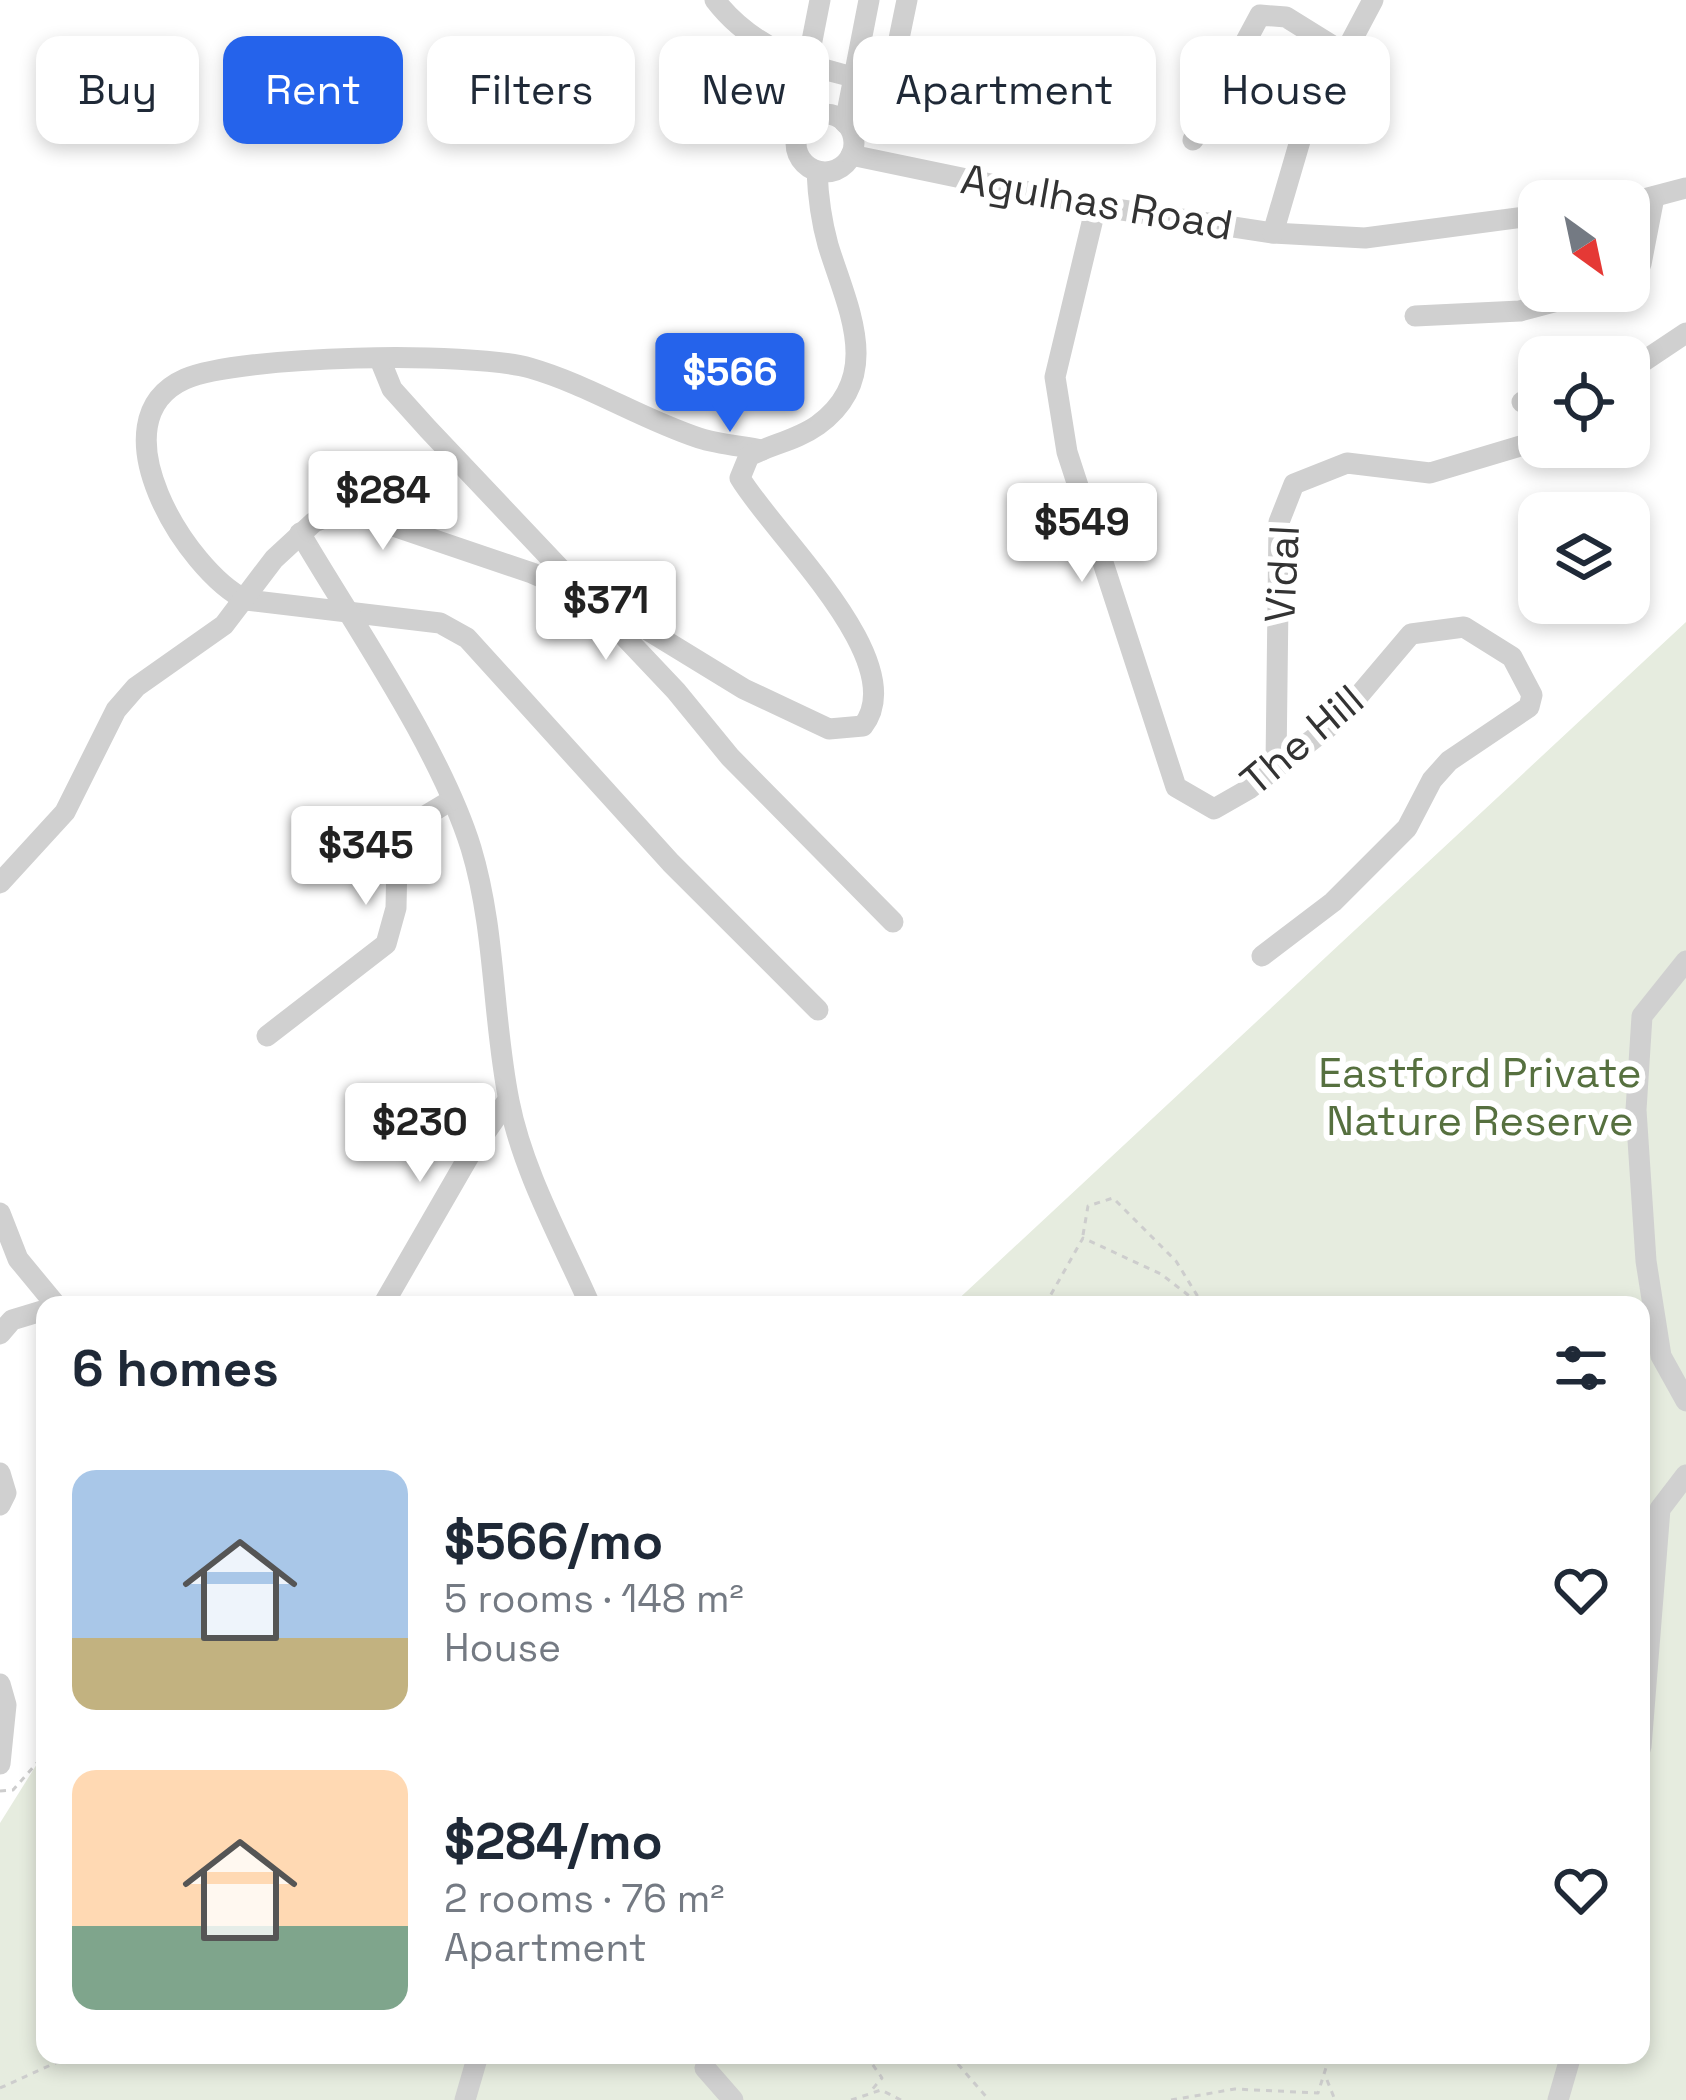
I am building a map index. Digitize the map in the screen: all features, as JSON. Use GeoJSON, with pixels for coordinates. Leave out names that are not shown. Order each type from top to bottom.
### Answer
{"type":"FeatureCollection","features":[{"type":"Feature","properties":{"kind":"street"},"geometry":{"type":"LineString","coordinates":[[715,0],[752,36]]}},
{"type":"Feature","properties":{"kind":"street"},"geometry":{"type":"LineString","coordinates":[[813,36],[820,0]]}},
{"type":"Feature","properties":{"kind":"street"},"geometry":{"type":"LineString","coordinates":[[863,36],[869,0]]}},
{"type":"Feature","properties":{"kind":"street"},"geometry":{"type":"LineString","coordinates":[[898,36],[907,0]]}},
{"type":"Feature","properties":{"kind":"street","name":"Agulhas Road"},"geometry":{"type":"LineString","coordinates":[[1353,36],[1373,0]]}},
{"type":"Feature","properties":{"kind":"street"},"geometry":{"type":"LineString","coordinates":[[1249,36],[1260,15],[1286,16],[1317,36]]}},
{"type":"Feature","properties":{"kind":"street"},"geometry":{"type":"LineString","coordinates":[[817,171],[833,171],[850,155],[853,138],[845,123],[853,87]]}},
{"type":"Feature","properties":{"kind":"street"},"geometry":{"type":"LineString","coordinates":[[829,117],[845,123]]}},
{"type":"Feature","properties":{"kind":"street"},"geometry":{"type":"LineString","coordinates":[[0,883],[65,812],[124,699],[224,625],[300,533],[326,516],[361,515],[578,593],[744,689],[829,729],[863,726],[876,709],[877,684],[866,657],[811,568],[740,478],[740,468],[761,450],[793,439],[830,415],[853,380],[859,353],[857,328],[820,211],[817,171],[797,150],[799,144]]}},
{"type":"Feature","properties":{"kind":"street","name":"Agulhas Road"},"geometry":{"type":"LineString","coordinates":[[1273,233],[1299,144]]}},
{"type":"Feature","properties":{"kind":"street","name":"Agulhas Road"},"geometry":{"type":"LineString","coordinates":[[850,155],[1096,206],[1273,233],[1365,238],[1518,218]]}},
{"type":"Feature","properties":{"kind":"street"},"geometry":{"type":"LineString","coordinates":[[1650,198],[1686,188]]}},
{"type":"Feature","properties":{"kind":"street"},"geometry":{"type":"LineString","coordinates":[[1650,219],[1654,197]]}},
{"type":"Feature","properties":{"kind":"street","name":"The Hill"},"geometry":{"type":"LineString","coordinates":[[1096,206],[1054,377],[1067,452],[1176,787],[1214,808],[1249,789],[1339,719],[1411,634],[1464,627],[1512,657],[1532,695],[1529,707],[1449,761],[1432,780],[1406,828],[1333,902],[1262,956]]}},
{"type":"Feature","properties":{"kind":"street"},"geometry":{"type":"LineString","coordinates":[[1415,316],[1518,311]]}},
{"type":"Feature","properties":{"kind":"street"},"geometry":{"type":"LineString","coordinates":[[1650,357],[1686,333]]}},
{"type":"Feature","properties":{"kind":"street"},"geometry":{"type":"LineString","coordinates":[[761,450],[700,438],[527,367],[453,358],[242,368],[183,380],[152,407],[145,458],[189,554],[226,590],[246,600],[440,623],[467,638],[671,863],[818,1010]]}},
{"type":"Feature","properties":{"kind":"street"},"geometry":{"type":"LineString","coordinates":[[381,362],[392,389],[578,593],[893,922]]}},
{"type":"Feature","properties":{"kind":"street","name":"Vidal"},"geometry":{"type":"LineString","coordinates":[[1276,764],[1280,522],[1294,484],[1347,463],[1430,473],[1518,447]]}},
{"type":"Feature","properties":{"kind":"street"},"geometry":{"type":"LineString","coordinates":[[300,533],[411,721],[470,844],[493,939],[508,1100],[523,1154],[586,1296]]}},
{"type":"Feature","properties":{"kind":"street"},"geometry":{"type":"LineString","coordinates":[[267,1036],[386,944],[396,908],[397,859],[410,825],[450,801]]}},
{"type":"Feature","properties":{"kind":"street"},"geometry":{"type":"LineString","coordinates":[[1686,961],[1642,1016],[1636,1110],[1646,1261],[1661,1356],[1686,1401]]}},
{"type":"Feature","properties":{"kind":"street"},"geometry":{"type":"LineString","coordinates":[[387,1296],[469,1156],[508,1100]]}},
{"type":"Feature","properties":{"kind":"street"},"geometry":{"type":"LineString","coordinates":[[0,1213],[18,1259],[49,1296]]}},
{"type":"Feature","properties":{"kind":"street"},"geometry":{"type":"LineString","coordinates":[[0,1334],[12,1320],[36,1313]]}},
{"type":"Feature","properties":{"kind":"street"},"geometry":{"type":"LineString","coordinates":[[0,1473],[6,1493],[0,1505]]}},
{"type":"Feature","properties":{"kind":"street"},"geometry":{"type":"LineString","coordinates":[[1650,1634],[1660,1509],[1686,1475]]}},
{"type":"Feature","properties":{"kind":"street"},"geometry":{"type":"LineString","coordinates":[[0,1684],[6,1706],[0,1764]]}},
{"type":"Feature","properties":{"kind":"street"},"geometry":{"type":"LineString","coordinates":[[465,2100],[475,2064]]}},
{"type":"Feature","properties":{"kind":"street"},"geometry":{"type":"LineString","coordinates":[[1558,2100],[1568,2064]]}},
{"type":"Feature","properties":{"kind":"street"},"geometry":{"type":"LineString","coordinates":[[705,2068],[733,2100]]}},
{"type":"Feature","properties":{"kind":"path"},"geometry":{"type":"LineString","coordinates":[[1050,1296],[1083,1238],[1088,1206],[1113,1198],[1176,1261],[1197,1296]]}},
{"type":"Feature","properties":{"kind":"path"},"geometry":{"type":"LineString","coordinates":[[1083,1238],[1161,1274],[1190,1296]]}},
{"type":"Feature","properties":{"kind":"path"},"geometry":{"type":"LineString","coordinates":[[0,1791],[13,1790],[36,1764]]}},
{"type":"Feature","properties":{"kind":"path"},"geometry":{"type":"LineString","coordinates":[[0,2088],[53,2064]]}},
{"type":"Feature","properties":{"kind":"path"},"geometry":{"type":"LineString","coordinates":[[869,2093],[882,2078],[872,2064]]}},
{"type":"Feature","properties":{"kind":"path"},"geometry":{"type":"LineString","coordinates":[[958,2064],[988,2100]]}},
{"type":"Feature","properties":{"kind":"path"},"geometry":{"type":"LineString","coordinates":[[1171,2100],[1235,2089],[1318,2093],[1329,2064]]}},
{"type":"Feature","properties":{"kind":"path"},"geometry":{"type":"LineString","coordinates":[[1327,2078],[1335,2100]]}},
{"type":"Feature","properties":{"kind":"path"},"geometry":{"type":"LineString","coordinates":[[851,2100],[881,2090],[901,2100]]}},
{"type":"Feature","properties":{"kind":"green space","name":"Eastford Private Nature Reserve"},"geometry":{"type":"Polygon","coordinates":[[[1686,622],[1686,2100],[0,2100],[0,1823],[36,1765],[36,2064],[1650,2064],[1650,1296],[962,1296],[1686,622]]]}}]}
